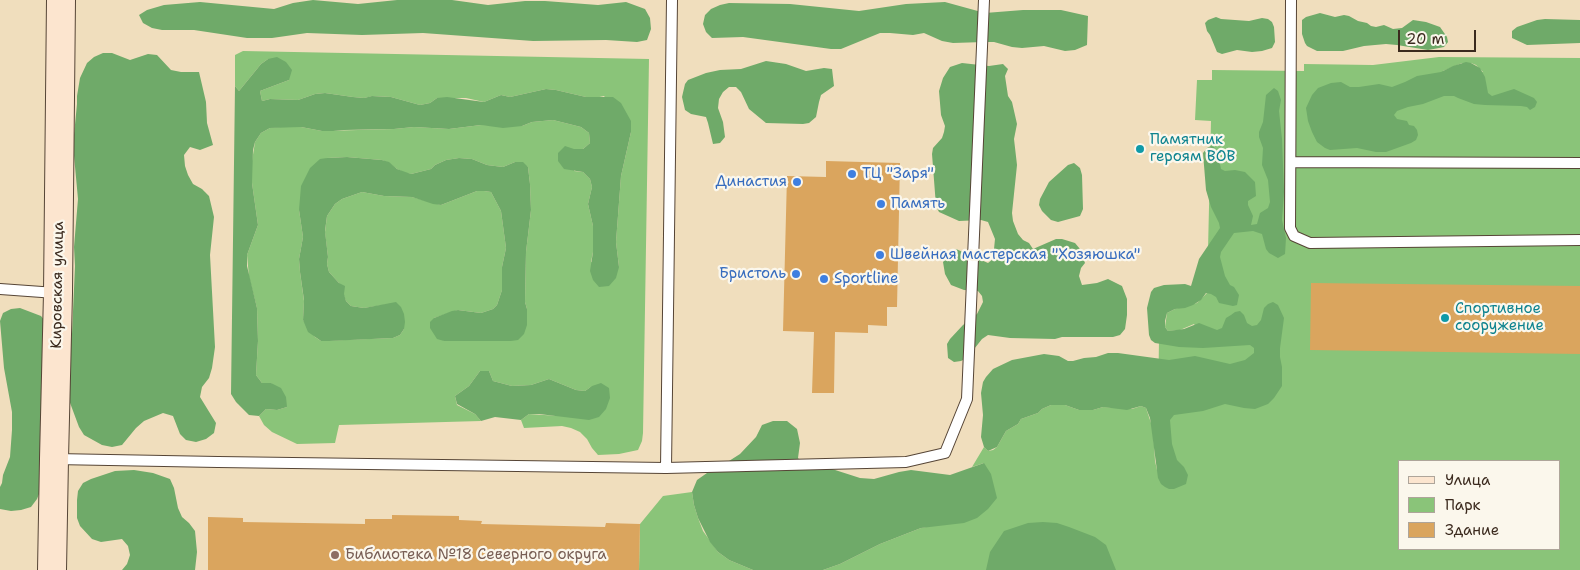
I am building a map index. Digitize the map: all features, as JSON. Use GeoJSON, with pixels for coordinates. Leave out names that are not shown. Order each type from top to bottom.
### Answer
{"type":"FeatureCollection","features":[{"type":"Feature","properties":{"kind":"street","name":"Кировская улица"},"geometry":{"type":"LineString","coordinates":[[52,570],[58,293],[60,0]]}},
{"type":"Feature","properties":{"kind":"lane"},"geometry":{"type":"LineString","coordinates":[[666,468],[672,0]]}},
{"type":"Feature","properties":{"kind":"lane"},"geometry":{"type":"LineString","coordinates":[[54,459],[666,468],[906,462],[945,453],[967,399],[984,0]]}},
{"type":"Feature","properties":{"kind":"lane"},"geometry":{"type":"LineString","coordinates":[[1291,0],[1290,228],[1294,236],[1310,243],[1580,240]]}},
{"type":"Feature","properties":{"kind":"lane"},"geometry":{"type":"LineString","coordinates":[[1291,162],[1580,163]]}},
{"type":"Feature","properties":{"kind":"lane"},"geometry":{"type":"LineString","coordinates":[[0,289],[58,293]]}},
{"type":"Feature","properties":{"kind":"green space"},"geometry":{"type":"Polygon","coordinates":[[[313,0],[358,4],[397,0],[452,0],[488,5],[525,1],[598,5],[626,2],[645,9],[650,18],[651,29],[647,40],[637,42],[606,40],[533,41],[423,33],[362,35],[307,33],[272,38],[247,38],[194,30],[162,30],[152,28],[143,23],[139,15],[147,10],[164,5],[200,2],[274,9],[293,3],[313,0]]]}},
{"type":"Feature","properties":{"kind":"green space"},"geometry":{"type":"Polygon","coordinates":[[[945,2],[985,13],[1061,10],[1088,16],[1087,45],[1075,50],[1065,51],[1044,46],[1012,47],[994,42],[953,43],[942,41],[924,33],[913,35],[880,33],[841,49],[831,49],[743,37],[712,38],[706,32],[703,24],[705,15],[711,9],[729,3],[790,4],[859,11],[906,4],[945,2]]]}},
{"type":"Feature","properties":{"kind":"green space"},"geometry":{"type":"Polygon","coordinates":[[[1320,13],[1335,17],[1349,16],[1371,26],[1384,25],[1393,29],[1402,28],[1413,20],[1426,22],[1440,27],[1448,42],[1444,47],[1428,50],[1386,44],[1364,46],[1343,51],[1317,51],[1305,43],[1302,34],[1302,20],[1320,13]]]}},
{"type":"Feature","properties":{"kind":"green space"},"geometry":{"type":"Polygon","coordinates":[[[1216,17],[1249,21],[1262,18],[1268,19],[1274,27],[1275,42],[1272,48],[1262,51],[1237,50],[1222,54],[1217,52],[1205,23],[1216,17]]]}},
{"type":"Feature","properties":{"kind":"green space"},"geometry":{"type":"Polygon","coordinates":[[[1545,19],[1580,20],[1580,43],[1527,45],[1512,38],[1512,31],[1517,27],[1545,19]]]}},
{"type":"Feature","properties":{"kind":"green space"},"geometry":{"type":"Polygon","coordinates":[[[243,51],[649,59],[643,433],[638,450],[619,454],[598,455],[580,432],[571,428],[562,426],[524,428],[521,420],[529,414],[559,416],[592,386],[585,391],[576,390],[549,379],[531,385],[512,386],[493,381],[489,371],[480,371],[469,386],[455,396],[457,405],[475,414],[481,421],[339,425],[335,443],[297,444],[272,432],[264,425],[259,416],[266,409],[277,410],[287,407],[271,383],[262,383],[256,375],[257,308],[249,277],[247,255],[258,225],[252,183],[252,161],[255,142],[261,133],[270,128],[280,127],[301,127],[322,131],[414,127],[449,129],[481,125],[522,126],[532,122],[553,120],[581,127],[589,133],[590,143],[583,149],[574,149],[574,171],[583,172],[590,179],[592,187],[588,204],[593,226],[591,262],[619,267],[616,242],[621,176],[631,132],[604,96],[586,97],[546,89],[510,97],[501,95],[484,102],[466,98],[437,98],[430,103],[420,105],[391,97],[373,96],[364,98],[325,93],[315,94],[298,100],[270,99],[262,101],[260,91],[289,80],[268,59],[261,64],[239,91],[235,86],[235,55],[243,51]],[[347,157],[327,158],[299,210],[303,237],[299,259],[304,301],[303,320],[315,337],[321,341],[393,338],[400,335],[404,329],[396,303],[364,308],[351,306],[346,301],[339,283],[329,272],[325,232],[327,216],[335,204],[342,199],[362,192],[384,196],[412,197],[441,205],[477,191],[484,191],[491,192],[501,211],[506,248],[502,267],[502,290],[497,305],[493,309],[481,313],[458,310],[434,318],[444,341],[511,341],[527,309],[525,302],[526,252],[531,210],[528,167],[515,162],[503,167],[487,165],[472,159],[459,158],[446,160],[431,169],[411,174],[405,173],[382,160],[347,157]]]}},
{"type":"Feature","properties":{"kind":"green space"},"geometry":{"type":"Polygon","coordinates":[[[103,53],[112,53],[130,60],[148,54],[157,55],[171,70],[199,72],[206,102],[207,123],[213,145],[200,150],[190,147],[184,155],[188,175],[193,184],[209,196],[214,217],[210,255],[215,347],[209,378],[202,387],[200,397],[216,423],[214,433],[206,439],[196,442],[186,440],[180,434],[173,416],[163,413],[144,421],[122,445],[112,447],[102,445],[84,435],[79,427],[66,392],[72,334],[74,247],[78,199],[73,145],[77,96],[80,78],[87,63],[103,53]]]}},
{"type":"Feature","properties":{"kind":"green space"},"geometry":{"type":"Polygon","coordinates":[[[277,57],[286,62],[292,70],[289,80],[260,91],[262,101],[270,99],[298,100],[315,94],[325,93],[364,98],[372,96],[391,97],[420,105],[430,103],[437,98],[447,97],[484,102],[501,95],[510,97],[546,89],[586,97],[613,97],[621,103],[631,121],[631,132],[621,176],[616,242],[619,267],[616,278],[609,286],[599,287],[593,280],[590,271],[593,252],[593,226],[588,204],[592,187],[590,179],[583,172],[564,169],[558,161],[558,153],[565,146],[583,149],[590,143],[589,133],[581,127],[553,120],[503,128],[481,125],[449,129],[414,127],[322,131],[301,127],[270,128],[261,133],[255,142],[253,150],[252,183],[258,225],[247,255],[247,266],[257,308],[256,375],[262,383],[271,383],[281,388],[286,397],[287,407],[277,410],[266,409],[259,416],[249,415],[231,394],[235,86],[239,91],[261,64],[268,59],[277,57]]]}},
{"type":"Feature","properties":{"kind":"green space"},"geometry":{"type":"Polygon","coordinates":[[[1439,57],[1580,58],[1580,570],[823,570],[840,564],[880,544],[921,528],[936,525],[984,463],[972,467],[984,447],[988,451],[993,450],[997,447],[1006,431],[1018,424],[1021,419],[1038,413],[1051,405],[1065,405],[1079,410],[1093,410],[1103,407],[1132,409],[1141,406],[1146,408],[1153,429],[1157,470],[1159,340],[1205,340],[1194,324],[1180,330],[1168,331],[1165,327],[1167,313],[1197,303],[1207,293],[1211,121],[1195,120],[1197,80],[1212,80],[1212,70],[1304,71],[1304,64],[1373,65],[1439,57]],[[1462,63],[1443,71],[1483,72],[1471,63],[1462,63]]]}},
{"type":"Feature","properties":{"kind":"green space"},"geometry":{"type":"Polygon","coordinates":[[[766,61],[786,64],[806,71],[824,68],[832,69],[834,86],[821,95],[816,117],[809,123],[803,124],[766,123],[749,109],[741,92],[736,87],[729,87],[719,99],[718,108],[723,122],[725,137],[720,143],[713,144],[706,117],[691,114],[685,110],[682,97],[685,84],[688,80],[706,73],[741,69],[766,61]]]}},
{"type":"Feature","properties":{"kind":"green space"},"geometry":{"type":"Polygon","coordinates":[[[1466,62],[1480,68],[1485,77],[1488,93],[1492,96],[1514,89],[1534,98],[1537,102],[1535,107],[1530,110],[1527,107],[1521,106],[1474,104],[1454,96],[1444,96],[1397,111],[1394,115],[1397,119],[1407,121],[1409,125],[1414,126],[1418,135],[1416,140],[1411,143],[1386,152],[1357,148],[1330,150],[1317,142],[1312,132],[1306,108],[1312,95],[1318,88],[1331,83],[1341,82],[1350,87],[1379,84],[1392,87],[1417,76],[1441,72],[1466,62]]]}},
{"type":"Feature","properties":{"kind":"green space"},"geometry":{"type":"Polygon","coordinates":[[[962,63],[989,66],[1003,64],[1008,69],[1005,76],[1008,96],[1012,102],[1017,124],[1014,139],[1017,165],[1012,213],[1018,234],[1033,249],[1056,239],[1075,243],[1080,249],[1085,263],[1081,268],[1079,276],[1082,285],[1108,279],[1122,286],[1127,299],[1127,315],[1125,329],[1120,335],[1113,337],[1062,337],[1055,339],[1010,338],[988,335],[982,339],[967,358],[954,362],[948,358],[947,344],[950,339],[977,314],[983,302],[982,296],[978,291],[964,290],[951,285],[945,274],[943,262],[949,251],[956,249],[988,263],[993,259],[995,239],[988,222],[981,220],[959,221],[939,212],[936,206],[932,154],[933,148],[942,138],[945,126],[941,115],[939,91],[943,78],[950,67],[962,63]]]}},
{"type":"Feature","properties":{"kind":"green space"},"geometry":{"type":"Polygon","coordinates":[[[1274,88],[1278,91],[1281,100],[1279,111],[1282,139],[1284,192],[1282,220],[1286,238],[1285,254],[1278,258],[1269,253],[1262,234],[1253,231],[1234,233],[1221,252],[1220,257],[1225,276],[1239,295],[1237,305],[1219,303],[1216,297],[1206,293],[1201,300],[1193,305],[1167,313],[1165,327],[1168,331],[1184,329],[1199,323],[1217,330],[1222,328],[1226,318],[1240,311],[1247,323],[1252,326],[1257,325],[1261,320],[1264,308],[1268,304],[1273,302],[1278,305],[1284,318],[1280,348],[1282,386],[1274,398],[1268,404],[1255,409],[1225,404],[1203,411],[1174,415],[1170,420],[1172,444],[1177,460],[1184,467],[1188,475],[1186,484],[1174,489],[1165,487],[1158,478],[1150,418],[1146,408],[1141,406],[1127,410],[1103,407],[1093,410],[1079,410],[1065,405],[1051,405],[1038,413],[1021,419],[1018,424],[1006,431],[997,447],[988,451],[984,447],[981,437],[983,415],[981,393],[983,382],[993,369],[1012,360],[1044,354],[1059,356],[1068,361],[1073,361],[1108,353],[1118,353],[1169,360],[1195,356],[1230,364],[1245,360],[1254,353],[1254,348],[1250,345],[1203,348],[1155,343],[1149,335],[1147,308],[1151,292],[1154,288],[1164,285],[1185,284],[1191,286],[1199,259],[1220,228],[1206,190],[1203,153],[1207,148],[1214,147],[1221,169],[1245,172],[1255,182],[1256,196],[1248,201],[1253,216],[1251,225],[1257,224],[1260,213],[1268,208],[1270,202],[1268,180],[1262,165],[1263,148],[1259,132],[1263,122],[1266,95],[1274,88]]]}},
{"type":"Feature","properties":{"kind":"green space"},"geometry":{"type":"Polygon","coordinates":[[[347,157],[382,160],[389,162],[397,169],[411,174],[431,169],[446,160],[459,158],[472,159],[487,165],[503,167],[515,162],[523,162],[528,167],[531,210],[526,252],[525,302],[527,325],[524,334],[518,340],[444,341],[437,339],[430,328],[430,322],[434,318],[452,311],[481,313],[493,309],[497,305],[502,290],[502,267],[506,248],[501,211],[491,192],[484,191],[477,191],[441,205],[412,197],[384,196],[362,192],[342,199],[335,204],[327,216],[325,231],[329,272],[339,283],[345,286],[344,294],[346,301],[351,306],[364,308],[396,302],[404,314],[404,329],[400,335],[393,338],[329,341],[321,341],[308,332],[303,320],[304,300],[299,259],[303,237],[299,210],[301,186],[310,168],[320,159],[347,157]]]}},
{"type":"Feature","properties":{"kind":"green space"},"geometry":{"type":"Polygon","coordinates":[[[1074,163],[1080,168],[1082,175],[1083,209],[1080,216],[1058,222],[1051,220],[1042,211],[1039,205],[1040,199],[1049,182],[1068,165],[1074,163]]]}},
{"type":"Feature","properties":{"kind":"green space"},"geometry":{"type":"Polygon","coordinates":[[[20,308],[41,316],[45,321],[41,390],[41,489],[31,507],[11,511],[0,509],[0,487],[10,457],[12,412],[4,368],[0,321],[3,313],[11,309],[20,308]]]}},
{"type":"Feature","properties":{"kind":"green space"},"geometry":{"type":"Polygon","coordinates":[[[480,371],[489,371],[493,381],[512,386],[531,385],[549,379],[576,390],[585,391],[601,383],[609,388],[610,398],[606,409],[599,417],[589,420],[529,414],[521,420],[495,417],[481,421],[475,414],[457,404],[455,396],[469,386],[480,371]]]}},
{"type":"Feature","properties":{"kind":"green space"},"geometry":{"type":"Polygon","coordinates":[[[773,421],[787,421],[797,429],[800,443],[798,458],[807,469],[819,467],[860,478],[874,479],[911,470],[950,475],[984,463],[991,474],[997,498],[977,518],[964,523],[921,528],[823,570],[753,570],[729,560],[718,552],[710,542],[698,518],[692,492],[697,480],[740,454],[756,437],[762,425],[773,421]]]}},
{"type":"Feature","properties":{"kind":"green space"},"geometry":{"type":"Polygon","coordinates":[[[134,470],[153,473],[170,479],[182,517],[195,531],[197,552],[195,570],[122,570],[127,564],[130,555],[128,546],[122,539],[101,542],[92,539],[80,526],[77,518],[77,500],[78,491],[83,483],[115,471],[134,470]]]}},
{"type":"Feature","properties":{"kind":"green space"},"geometry":{"type":"Polygon","coordinates":[[[692,492],[694,505],[703,531],[718,552],[729,560],[753,570],[639,570],[640,524],[663,496],[692,492]]]}},
{"type":"Feature","properties":{"kind":"green space"},"geometry":{"type":"Polygon","coordinates":[[[1028,523],[1057,523],[1095,537],[1106,545],[1116,570],[986,570],[990,552],[1004,531],[1028,523]]]}},
{"type":"Feature","properties":{"kind":"building"},"geometry":{"type":"Polygon","coordinates":[[[826,161],[900,163],[897,307],[887,307],[887,326],[868,325],[868,333],[835,332],[834,393],[812,393],[814,332],[783,331],[787,176],[826,177],[826,161]]]}},
{"type":"Feature","properties":{"kind":"building","name":"Спортивное сооружение"},"geometry":{"type":"Polygon","coordinates":[[[1311,283],[1580,286],[1580,354],[1310,350],[1311,283]]]}},
{"type":"Feature","properties":{"kind":"building"},"geometry":{"type":"Polygon","coordinates":[[[392,515],[459,516],[459,520],[482,521],[481,524],[605,527],[606,523],[640,524],[639,570],[208,570],[208,517],[243,518],[243,522],[365,524],[365,519],[392,519],[392,515]]]}},
{"type":"Feature","properties":{"kind":"place","name":"Памятник героям ВОВ"},"geometry":{"type":"Point","coordinates":[1140,149]}},
{"type":"Feature","properties":{"kind":"place","name":"ТЦ \"Заря\""},"geometry":{"type":"Point","coordinates":[852,174]}},
{"type":"Feature","properties":{"kind":"place","name":"Династия"},"geometry":{"type":"Point","coordinates":[797,182]}},
{"type":"Feature","properties":{"kind":"place","name":"Память"},"geometry":{"type":"Point","coordinates":[881,204]}},
{"type":"Feature","properties":{"kind":"place","name":"Швейная мастерская \"Хозяюшка\""},"geometry":{"type":"Point","coordinates":[880,255]}},
{"type":"Feature","properties":{"kind":"place","name":"Бристоль"},"geometry":{"type":"Point","coordinates":[796,274]}},
{"type":"Feature","properties":{"kind":"place","name":"Sportline"},"geometry":{"type":"Point","coordinates":[824,279]}},
{"type":"Feature","properties":{"kind":"place","name":"Спортивное сооружение"},"geometry":{"type":"Point","coordinates":[1445,318]}},
{"type":"Feature","properties":{"kind":"place","name":"Библиотека №18 Северного округа"},"geometry":{"type":"Point","coordinates":[335,555]}}]}
